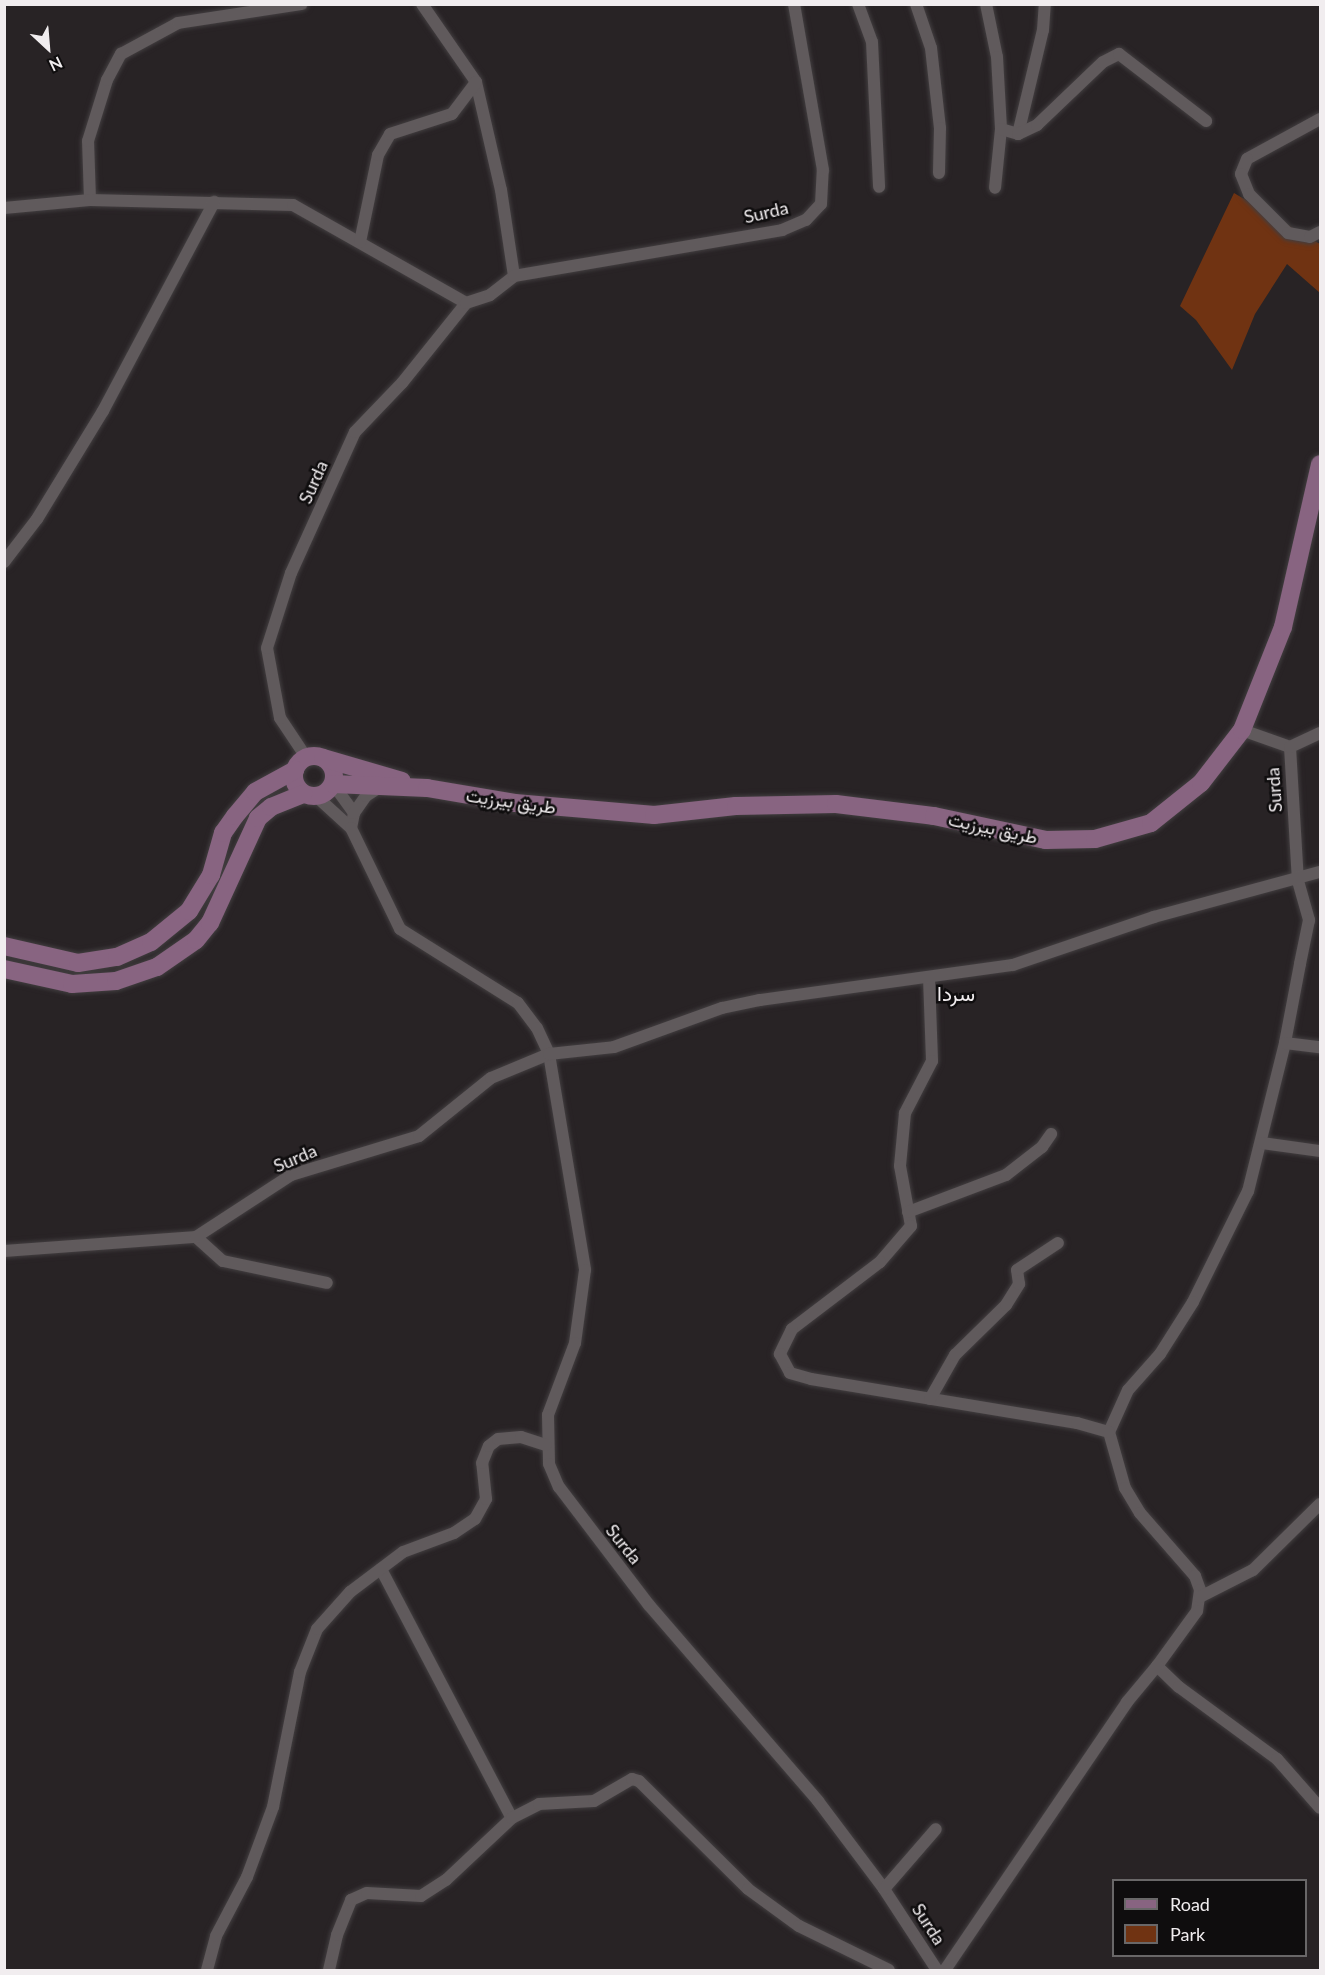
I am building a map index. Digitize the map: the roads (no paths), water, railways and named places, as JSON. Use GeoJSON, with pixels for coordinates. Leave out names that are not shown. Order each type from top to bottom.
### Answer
{"type":"FeatureCollection","features":[{"type":"Feature","properties":{"kind":"main road","name":"طريق بيرزيت"},"geometry":{"type":"LineString","coordinates":[[427,788],[515,803],[654,815],[736,806],[836,804],[933,816],[1046,840],[1095,839],[1151,823],[1177,805],[1242,730],[1283,627],[1320,464]]}},
{"type":"Feature","properties":{"kind":"main road"},"geometry":{"type":"LineString","coordinates":[[308,762],[333,770],[333,784]]}},
{"type":"Feature","properties":{"kind":"main road"},"geometry":{"type":"LineString","coordinates":[[308,762],[297,788],[311,795]]}},
{"type":"Feature","properties":{"kind":"main road"},"geometry":{"type":"LineString","coordinates":[[4,946],[78,963],[117,957],[151,942],[189,911],[211,875],[223,833],[255,792],[308,762],[427,788]]}},
{"type":"Feature","properties":{"kind":"main road"},"geometry":{"type":"LineString","coordinates":[[4,969],[72,984],[116,981],[157,967],[196,940],[210,923],[258,818],[271,807],[311,795],[333,784],[427,788]]}},
{"type":"Feature","properties":{"kind":"street"},"geometry":{"type":"LineString","coordinates":[[90,200],[88,141],[107,80],[121,54],[178,23],[302,4]]}},
{"type":"Feature","properties":{"kind":"street"},"geometry":{"type":"LineString","coordinates":[[422,4],[476,82],[501,190],[514,276]]}},
{"type":"Feature","properties":{"kind":"street","name":"Surda"},"geometry":{"type":"LineString","coordinates":[[308,762],[280,718],[267,648],[291,573],[355,432],[402,383],[466,303],[490,295],[514,276],[782,230],[806,220],[821,204],[823,170],[794,4]]}},
{"type":"Feature","properties":{"kind":"street"},"geometry":{"type":"LineString","coordinates":[[858,4],[872,42],[879,187]]}},
{"type":"Feature","properties":{"kind":"street"},"geometry":{"type":"LineString","coordinates":[[916,4],[931,48],[940,128],[939,173]]}},
{"type":"Feature","properties":{"kind":"street"},"geometry":{"type":"LineString","coordinates":[[986,4],[997,57],[1001,129],[995,188]]}},
{"type":"Feature","properties":{"kind":"street"},"geometry":{"type":"LineString","coordinates":[[1018,134],[1043,30],[1045,4]]}},
{"type":"Feature","properties":{"kind":"street"},"geometry":{"type":"LineString","coordinates":[[1001,129],[1018,134],[1037,125],[1103,62],[1119,54],[1206,121]]}},
{"type":"Feature","properties":{"kind":"street"},"geometry":{"type":"LineString","coordinates":[[360,242],[378,154],[390,134],[452,114],[476,82]]}},
{"type":"Feature","properties":{"kind":"street"},"geometry":{"type":"LineString","coordinates":[[1320,119],[1247,159],[1241,174],[1250,194],[1288,232],[1310,237],[1320,232]]}},
{"type":"Feature","properties":{"kind":"street"},"geometry":{"type":"LineString","coordinates":[[4,208],[90,200],[294,205],[466,303]]}},
{"type":"Feature","properties":{"kind":"street"},"geometry":{"type":"LineString","coordinates":[[4,562],[37,519],[98,421],[214,202]]}},
{"type":"Feature","properties":{"kind":"street","name":"Surda"},"geometry":{"type":"LineString","coordinates":[[1109,1432],[1128,1390],[1160,1354],[1193,1302],[1248,1191],[1286,1043],[1309,920],[1298,881],[1290,747],[1242,730]]}},
{"type":"Feature","properties":{"kind":"street"},"geometry":{"type":"LineString","coordinates":[[1290,747],[1320,733]]}},
{"type":"Feature","properties":{"kind":"street"},"geometry":{"type":"LineString","coordinates":[[333,784],[354,813]]}},
{"type":"Feature","properties":{"kind":"street"},"geometry":{"type":"LineString","coordinates":[[351,828],[354,813],[366,796],[380,787]]}},
{"type":"Feature","properties":{"kind":"street","name":"Surda"},"geometry":{"type":"LineString","coordinates":[[311,795],[351,828],[400,929],[518,1003],[537,1028],[549,1054],[585,1270],[576,1343],[554,1393],[546,1445],[559,1487],[584,1522],[819,1801],[884,1889],[937,1971]]}},
{"type":"Feature","properties":{"kind":"street"},"geometry":{"type":"LineString","coordinates":[[549,1054],[614,1047],[731,1006],[1013,965],[1155,918],[1298,881],[1320,872]]}},
{"type":"Feature","properties":{"kind":"street"},"geometry":{"type":"LineString","coordinates":[[929,978],[932,1061],[905,1113],[900,1166],[911,1226],[880,1262],[792,1329],[780,1354],[790,1373],[811,1380],[1077,1423],[1109,1432],[1125,1488],[1140,1513],[1195,1576],[1200,1597]]}},
{"type":"Feature","properties":{"kind":"street"},"geometry":{"type":"LineString","coordinates":[[1286,1043],[1320,1047]]}},
{"type":"Feature","properties":{"kind":"street","name":"Surda"},"geometry":{"type":"LineString","coordinates":[[4,1251],[196,1237],[291,1175],[418,1136],[491,1078],[549,1054]]}},
{"type":"Feature","properties":{"kind":"street"},"geometry":{"type":"LineString","coordinates":[[908,1212],[1006,1175],[1042,1147],[1052,1134]]}},
{"type":"Feature","properties":{"kind":"street"},"geometry":{"type":"LineString","coordinates":[[1262,1143],[1320,1151]]}},
{"type":"Feature","properties":{"kind":"street"},"geometry":{"type":"LineString","coordinates":[[196,1237],[223,1261],[327,1283]]}},
{"type":"Feature","properties":{"kind":"street"},"geometry":{"type":"LineString","coordinates":[[930,1399],[955,1355],[1006,1305],[1019,1284],[1017,1270],[1058,1243]]}},
{"type":"Feature","properties":{"kind":"street"},"geometry":{"type":"LineString","coordinates":[[207,1971],[216,1936],[247,1876],[273,1807],[307,1646],[337,1605],[381,1569],[422,1542],[454,1533],[475,1519],[486,1499],[482,1463],[489,1446],[498,1439],[521,1437],[546,1445]]}},
{"type":"Feature","properties":{"kind":"street"},"geometry":{"type":"LineString","coordinates":[[945,1971],[1127,1702],[1181,1636],[1200,1597],[1253,1570],[1320,1504]]}},
{"type":"Feature","properties":{"kind":"street"},"geometry":{"type":"LineString","coordinates":[[381,1569],[512,1818]]}},
{"type":"Feature","properties":{"kind":"street"},"geometry":{"type":"LineString","coordinates":[[1157,1666],[1179,1687],[1277,1759],[1320,1808]]}},
{"type":"Feature","properties":{"kind":"street"},"geometry":{"type":"LineString","coordinates":[[329,1971],[337,1935],[351,1900],[367,1893],[410,1897],[431,1891],[512,1818],[540,1804],[594,1801],[620,1783],[632,1779],[639,1781],[748,1889],[798,1926],[889,1971]]}},
{"type":"Feature","properties":{"kind":"street"},"geometry":{"type":"LineString","coordinates":[[884,1889],[936,1829]]}},
{"type":"Feature","properties":{"kind":"district","name":"سردا"},"geometry":{"type":"Point","coordinates":[956,993]}}]}
